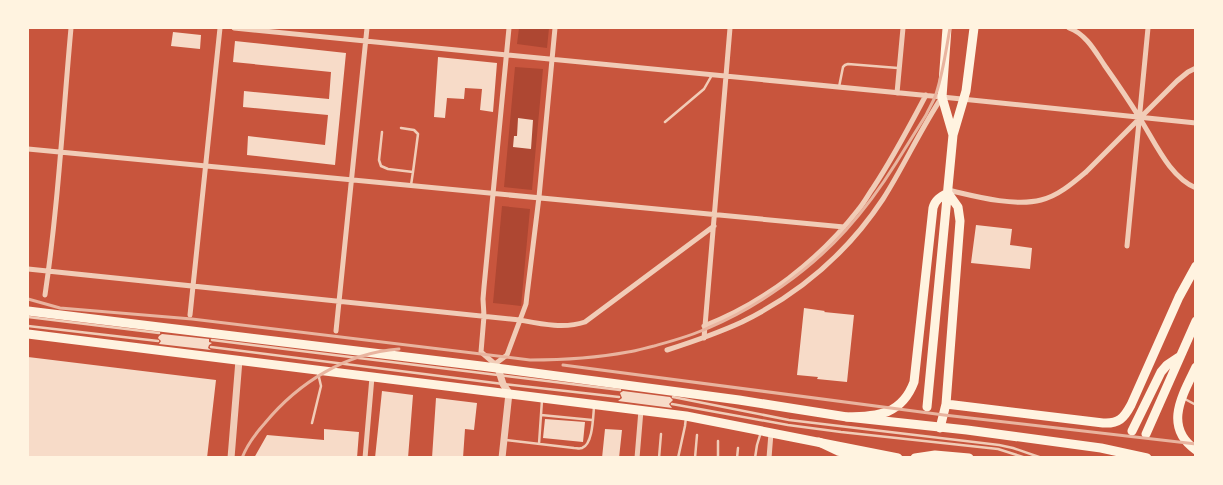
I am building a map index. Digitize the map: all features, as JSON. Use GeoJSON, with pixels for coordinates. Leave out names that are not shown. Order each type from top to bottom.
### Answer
{"type":"FeatureCollection","features":[{"type":"Feature","properties":{"kind":"main road"},"geometry":{"type":"LineString","coordinates":[[947,28],[942,97],[953,135]]}},
{"type":"Feature","properties":{"kind":"main road"},"geometry":{"type":"LineString","coordinates":[[927,407],[953,135],[964,99],[974,28]]}},
{"type":"Feature","properties":{"kind":"main road"},"geometry":{"type":"LineString","coordinates":[[940,428],[946,404],[960,221],[958,207],[948,192]]}},
{"type":"Feature","properties":{"kind":"main road"},"geometry":{"type":"LineString","coordinates":[[847,417],[868,417],[889,411],[903,401],[912,388],[933,208],[939,198],[948,192]]}},
{"type":"Feature","properties":{"kind":"main road"},"geometry":{"type":"LineString","coordinates":[[946,404],[1111,424],[1118,422],[1131,405],[1179,297],[1196,266]]}},
{"type":"Feature","properties":{"kind":"main road"},"geometry":{"type":"LineString","coordinates":[[28,311],[374,352],[497,370],[739,400],[847,417],[1101,448],[1147,458]]}},
{"type":"Feature","properties":{"kind":"main road"},"geometry":{"type":"LineString","coordinates":[[1146,434],[1196,321]]}},
{"type":"Feature","properties":{"kind":"main road"},"geometry":{"type":"LineString","coordinates":[[28,334],[686,416],[898,458]]}},
{"type":"Feature","properties":{"kind":"main road"},"geometry":{"type":"LineString","coordinates":[[1132,431],[1161,372],[1167,365],[1179,357]]}},
{"type":"Feature","properties":{"kind":"main road"},"geometry":{"type":"LineString","coordinates":[[1196,367],[1182,397],[1178,415],[1180,434],[1186,443],[1196,450]]}},
{"type":"Feature","properties":{"kind":"main road"},"geometry":{"type":"LineString","coordinates":[[819,442],[838,451],[868,458]]}},
{"type":"Feature","properties":{"kind":"main road"},"geometry":{"type":"LineString","coordinates":[[914,458],[935,455],[969,458]]}},
{"type":"Feature","properties":{"kind":"street"},"geometry":{"type":"LineString","coordinates":[[45,295],[72,28]]}},
{"type":"Feature","properties":{"kind":"street"},"geometry":{"type":"LineString","coordinates":[[190,315],[220,28]]}},
{"type":"Feature","properties":{"kind":"street"},"geometry":{"type":"LineString","coordinates":[[234,28],[926,95],[1196,124]]}},
{"type":"Feature","properties":{"kind":"street"},"geometry":{"type":"LineString","coordinates":[[336,331],[367,28]]}},
{"type":"Feature","properties":{"kind":"street"},"geometry":{"type":"LineString","coordinates":[[502,458],[508,393],[497,370],[481,352],[484,316],[483,299],[509,28]]}},
{"type":"Feature","properties":{"kind":"street"},"geometry":{"type":"LineString","coordinates":[[497,370],[507,355],[528,295],[555,28]]}},
{"type":"Feature","properties":{"kind":"street"},"geometry":{"type":"LineString","coordinates":[[704,338],[730,28]]}},
{"type":"Feature","properties":{"kind":"street"},"geometry":{"type":"LineString","coordinates":[[897,93],[903,28]]}},
{"type":"Feature","properties":{"kind":"street"},"geometry":{"type":"LineString","coordinates":[[1069,28],[1074,29],[1084,37],[1093,48],[1140,117],[1166,160],[1188,185],[1196,188]]}},
{"type":"Feature","properties":{"kind":"street"},"geometry":{"type":"LineString","coordinates":[[1128,246],[1148,28]]}},
{"type":"Feature","properties":{"kind":"street"},"geometry":{"type":"LineString","coordinates":[[948,192],[1026,202],[1041,200],[1063,190],[1086,172],[1177,80],[1196,68]]}},
{"type":"Feature","properties":{"kind":"street"},"geometry":{"type":"LineString","coordinates":[[704,326],[752,302],[786,280],[817,254],[844,227],[859,209],[898,148],[926,95]]}},
{"type":"Feature","properties":{"kind":"street"},"geometry":{"type":"LineString","coordinates":[[667,350],[704,338],[740,323],[780,300],[826,266],[856,236],[882,200],[926,120],[942,97]]}},
{"type":"Feature","properties":{"kind":"street"},"geometry":{"type":"LineString","coordinates":[[28,148],[844,227]]}},
{"type":"Feature","properties":{"kind":"street"},"geometry":{"type":"LineString","coordinates":[[28,269],[568,326],[585,322],[714,226]]}},
{"type":"Feature","properties":{"kind":"street"},"geometry":{"type":"LineString","coordinates":[[231,458],[239,360]]}},
{"type":"Feature","properties":{"kind":"street"},"geometry":{"type":"LineString","coordinates":[[365,458],[372,376]]}},
{"type":"Feature","properties":{"kind":"street"},"geometry":{"type":"LineString","coordinates":[[637,458],[641,410]]}},
{"type":"Feature","properties":{"kind":"street"},"geometry":{"type":"LineString","coordinates":[[767,432],[769,458]]}},
{"type":"Feature","properties":{"kind":"lane"},"geometry":{"type":"LineString","coordinates":[[839,87],[843,68],[848,64],[900,68]]}},
{"type":"Feature","properties":{"kind":"lane"},"geometry":{"type":"LineString","coordinates":[[665,122],[704,89],[712,75]]}},
{"type":"Feature","properties":{"kind":"lane"},"geometry":{"type":"LineString","coordinates":[[400,128],[414,130],[418,134],[411,185]]}},
{"type":"Feature","properties":{"kind":"lane"},"geometry":{"type":"LineString","coordinates":[[382,132],[379,160],[381,166],[388,169],[413,172]]}},
{"type":"Feature","properties":{"kind":"lane"},"geometry":{"type":"LineString","coordinates":[[28,317],[159,333]]}},
{"type":"Feature","properties":{"kind":"lane"},"geometry":{"type":"LineString","coordinates":[[28,326],[158,341]]}},
{"type":"Feature","properties":{"kind":"lane"},"geometry":{"type":"LineString","coordinates":[[212,340],[497,370],[620,390]]}},
{"type":"Feature","properties":{"kind":"lane"},"geometry":{"type":"LineString","coordinates":[[211,347],[619,397]]}},
{"type":"Feature","properties":{"kind":"lane"},"geometry":{"type":"LineString","coordinates":[[312,423],[321,386],[317,369]]}},
{"type":"Feature","properties":{"kind":"lane"},"geometry":{"type":"LineString","coordinates":[[673,396],[789,420],[999,445],[1042,458]]}},
{"type":"Feature","properties":{"kind":"lane"},"geometry":{"type":"LineString","coordinates":[[1182,397],[1196,405]]}},
{"type":"Feature","properties":{"kind":"lane"},"geometry":{"type":"LineString","coordinates":[[539,444],[543,398]]}},
{"type":"Feature","properties":{"kind":"lane"},"geometry":{"type":"LineString","coordinates":[[504,440],[583,448],[589,440],[594,404]]}},
{"type":"Feature","properties":{"kind":"lane"},"geometry":{"type":"LineString","coordinates":[[672,404],[788,426],[998,450],[1026,458]]}},
{"type":"Feature","properties":{"kind":"lane"},"geometry":{"type":"LineString","coordinates":[[541,415],[592,420]]}},
{"type":"Feature","properties":{"kind":"lane"},"geometry":{"type":"LineString","coordinates":[[678,458],[686,416]]}},
{"type":"Feature","properties":{"kind":"lane"},"geometry":{"type":"LineString","coordinates":[[755,458],[757,445],[767,432]]}},
{"type":"Feature","properties":{"kind":"lane"},"geometry":{"type":"LineString","coordinates":[[659,458],[662,434]]}},
{"type":"Feature","properties":{"kind":"lane"},"geometry":{"type":"LineString","coordinates":[[695,458],[697,435]]}},
{"type":"Feature","properties":{"kind":"lane"},"geometry":{"type":"LineString","coordinates":[[718,441],[718,458]]}},
{"type":"Feature","properties":{"kind":"lane"},"geometry":{"type":"LineString","coordinates":[[737,458],[738,448]]}},
{"type":"Feature","properties":{"kind":"shaded area"},"geometry":{"type":"Polygon","coordinates":[[[519,28],[549,28],[547,48],[517,44],[519,28]]]}},
{"type":"Feature","properties":{"kind":"shaded area"},"geometry":{"type":"Polygon","coordinates":[[[515,67],[543,69],[532,190],[504,187],[515,67]]]}},
{"type":"Feature","properties":{"kind":"shaded area"},"geometry":{"type":"Polygon","coordinates":[[[502,206],[530,209],[521,306],[493,303],[502,206]]]}},
{"type":"Feature","properties":{"kind":"building"},"geometry":{"type":"Polygon","coordinates":[[[173,32],[201,35],[200,49],[171,46],[173,32]]]}},
{"type":"Feature","properties":{"kind":"building"},"geometry":{"type":"Polygon","coordinates":[[[235,41],[346,53],[335,165],[247,155],[248,136],[325,145],[328,115],[243,107],[244,91],[329,99],[331,72],[233,62],[235,41]]]}},
{"type":"Feature","properties":{"kind":"building"},"geometry":{"type":"Polygon","coordinates":[[[438,57],[497,63],[493,112],[480,110],[482,89],[465,88],[464,99],[447,98],[445,118],[434,117],[438,57]]]}},
{"type":"Feature","properties":{"kind":"building"},"geometry":{"type":"Polygon","coordinates":[[[518,118],[533,120],[531,149],[513,147],[514,136],[517,136],[518,118]]]}},
{"type":"Feature","properties":{"kind":"building"},"geometry":{"type":"Polygon","coordinates":[[[976,225],[1012,229],[1010,245],[1032,248],[1030,269],[971,263],[976,225]]]}},
{"type":"Feature","properties":{"kind":"building"},"geometry":{"type":"Polygon","coordinates":[[[804,308],[854,315],[847,382],[797,375],[804,308]]]}},
{"type":"Feature","properties":{"kind":"building"},"geometry":{"type":"Polygon","coordinates":[[[162,334],[209,339],[209,342],[212,343],[208,348],[211,350],[159,344],[161,341],[158,338],[162,334]]]}},
{"type":"Feature","properties":{"kind":"building"},"geometry":{"type":"Polygon","coordinates":[[[28,357],[216,380],[207,458],[28,458],[28,357]]]}},
{"type":"Feature","properties":{"kind":"building"},"geometry":{"type":"Polygon","coordinates":[[[382,391],[413,395],[408,458],[375,458],[382,391]]]}},
{"type":"Feature","properties":{"kind":"building"},"geometry":{"type":"Polygon","coordinates":[[[623,391],[670,397],[673,400],[669,404],[672,408],[618,401],[622,398],[620,393],[623,391]]]}},
{"type":"Feature","properties":{"kind":"building"},"geometry":{"type":"Polygon","coordinates":[[[436,398],[477,403],[474,430],[465,429],[463,458],[432,458],[436,398]]]}},
{"type":"Feature","properties":{"kind":"building"},"geometry":{"type":"Polygon","coordinates":[[[545,419],[585,422],[583,442],[543,438],[545,419]]]}},
{"type":"Feature","properties":{"kind":"building"},"geometry":{"type":"Polygon","coordinates":[[[324,429],[359,432],[357,458],[254,458],[267,435],[324,440],[324,429]]]}},
{"type":"Feature","properties":{"kind":"building"},"geometry":{"type":"Polygon","coordinates":[[[605,429],[622,430],[619,458],[602,458],[605,429]]]}},
{"type":"Feature","properties":{"kind":"railway"},"geometry":{"type":"LineString","coordinates":[[28,299],[60,308],[192,319],[530,360],[604,356],[635,351],[675,340],[702,331],[764,298],[800,273],[846,230],[879,189],[926,115],[938,86],[950,28]]}},
{"type":"Feature","properties":{"kind":"railway"},"geometry":{"type":"LineString","coordinates":[[242,458],[252,439],[278,408],[308,383],[342,363],[360,356],[399,349]]}},
{"type":"Feature","properties":{"kind":"railway"},"geometry":{"type":"LineString","coordinates":[[563,365],[944,415],[1196,444]]}}]}
